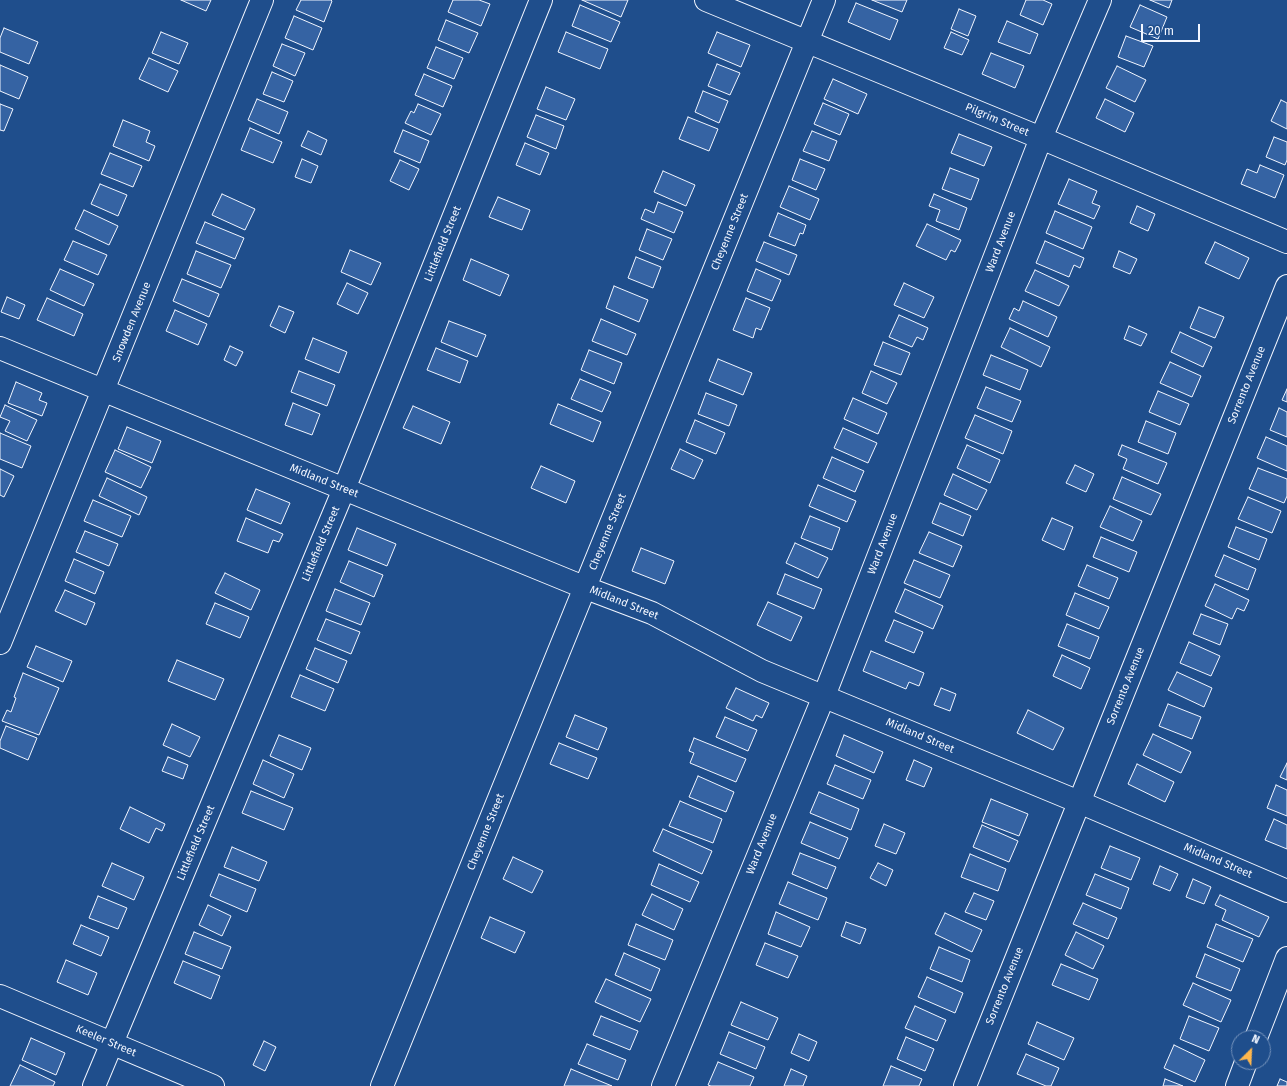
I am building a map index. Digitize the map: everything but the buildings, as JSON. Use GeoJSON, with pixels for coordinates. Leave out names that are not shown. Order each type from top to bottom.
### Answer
{"type":"FeatureCollection","features":[{"type":"Feature","properties":{"kind":"street","name":"Snowden Avenue"},"geometry":{"type":"LineString","coordinates":[[0,643],[262,0]]}},
{"type":"Feature","properties":{"kind":"street","name":"Littlefield Street"},"geometry":{"type":"LineString","coordinates":[[94,1086],[344,489],[541,0]]}},
{"type":"Feature","properties":{"kind":"street","name":"Pilgrim Street"},"geometry":{"type":"LineString","coordinates":[[706,0],[1041,138],[1287,242]]}},
{"type":"Feature","properties":{"kind":"street","name":"Cheyenne Street"},"geometry":{"type":"LineString","coordinates":[[382,1086],[586,588],[824,0]]}},
{"type":"Feature","properties":{"kind":"street","name":"Ward Avenue"},"geometry":{"type":"LineString","coordinates":[[663,1086],[824,696],[1041,138],[1100,0]]}},
{"type":"Feature","properties":{"kind":"street","name":"Sorrento Avenue"},"geometry":{"type":"LineString","coordinates":[[965,1086],[1287,286]]}},
{"type":"Feature","properties":{"kind":"street","name":"Midland Street"},"geometry":{"type":"LineString","coordinates":[[0,348],[586,588],[652,613],[762,671],[1079,802],[1287,891]]}},
{"type":"Feature","properties":{"kind":"street"},"geometry":{"type":"LineString","coordinates":[[1259,1030],[1287,958]]}},
{"type":"Feature","properties":{"kind":"street","name":"Keeler Street"},"geometry":{"type":"LineString","coordinates":[[0,996],[213,1086]]}},
{"type":"Feature","properties":{"kind":"street"},"geometry":{"type":"LineString","coordinates":[[1237,1086],[1243,1070]]}}]}
